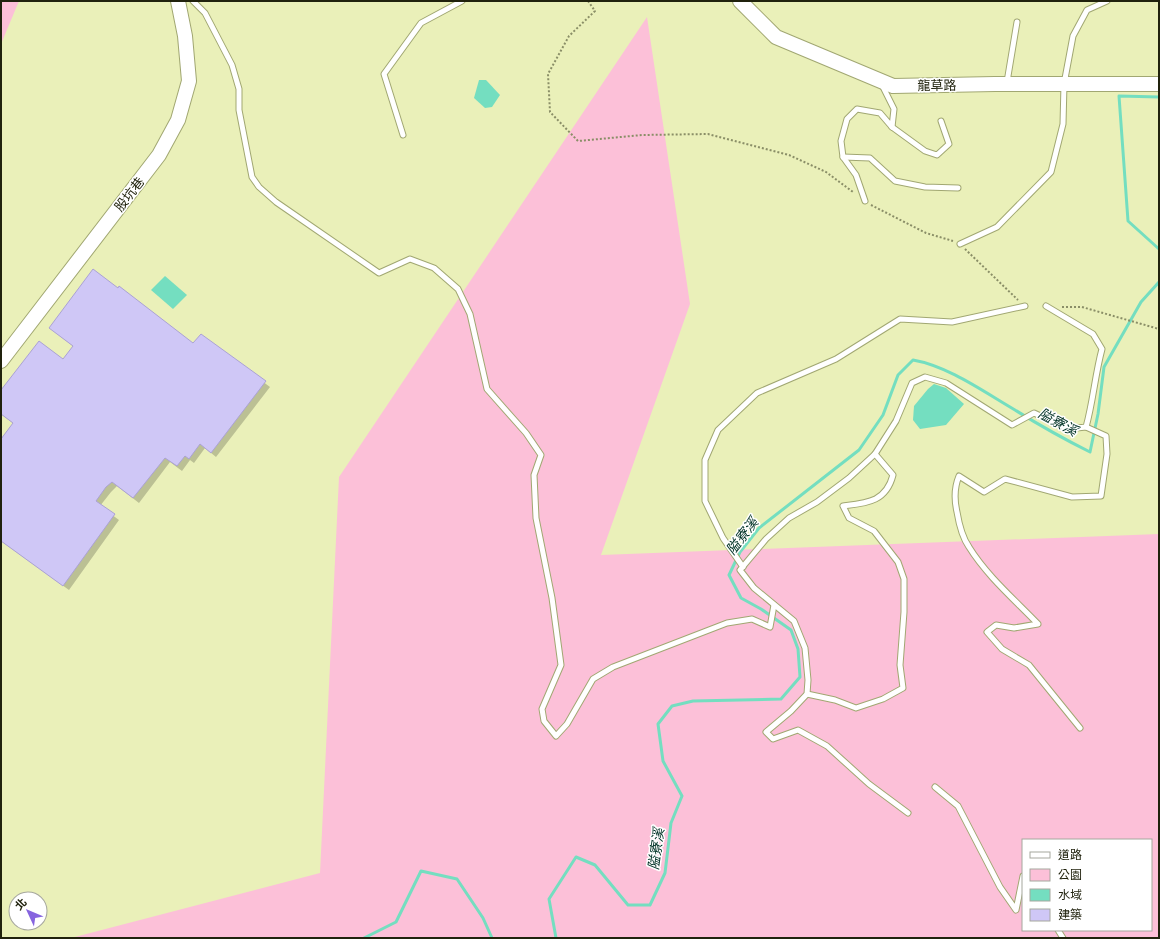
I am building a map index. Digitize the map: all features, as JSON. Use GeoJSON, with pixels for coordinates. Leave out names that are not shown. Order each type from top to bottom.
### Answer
{"type":"FeatureCollection","features":[{"type":"Feature","properties":{"kind":"street","name":"股坑巷"},"geometry":{"type":"LineString","coordinates":[[1,361],[159,155],[178,120],[189,81],[185,36],[178,1]]}},
{"type":"Feature","properties":{"kind":"street","name":"龍草路"},"geometry":{"type":"LineString","coordinates":[[740,1],[776,37],[886,84],[1159,84]]}},
{"type":"Feature","properties":{"kind":"lane"},"geometry":{"type":"LineString","coordinates":[[193,1],[205,13],[232,65],[239,89],[239,110],[252,177],[276,202],[379,273],[410,259],[434,268],[458,289],[470,314],[487,389],[526,433],[541,454],[534,475],[536,518],[552,598],[562,665],[542,709],[544,721],[556,736],[567,724],[594,679],[613,667],[727,623],[752,619],[770,627],[774,605]]}},
{"type":"Feature","properties":{"kind":"lane"},"geometry":{"type":"LineString","coordinates":[[403,135],[384,74],[421,23],[462,1]]}},
{"type":"Feature","properties":{"kind":"lane"},"geometry":{"type":"LineString","coordinates":[[960,244],[997,227],[1051,172],[1063,124],[1064,84],[1073,36],[1087,10],[1108,1]]}},
{"type":"Feature","properties":{"kind":"lane"},"geometry":{"type":"LineString","coordinates":[[1007,84],[1016,22]]}},
{"type":"Feature","properties":{"kind":"lane"},"geometry":{"type":"LineString","coordinates":[[886,84],[894,109],[892,127]]}},
{"type":"Feature","properties":{"kind":"lane"},"geometry":{"type":"LineString","coordinates":[[865,200],[856,175],[843,156],[841,141],[847,119],[857,109],[880,113],[892,127],[925,151],[937,155],[949,144],[941,121]]}},
{"type":"Feature","properties":{"kind":"lane"},"geometry":{"type":"LineString","coordinates":[[843,156],[870,158],[895,181],[925,186],[958,188]]}},
{"type":"Feature","properties":{"kind":"lane"},"geometry":{"type":"LineString","coordinates":[[743,566],[723,538],[705,502],[705,460],[718,430],[757,393],[836,359],[900,319],[952,322],[1025,306]]}},
{"type":"Feature","properties":{"kind":"lane"},"geometry":{"type":"LineString","coordinates":[[1046,306],[1092,334],[1102,350],[1094,378],[1092,406],[1086,428]]}},
{"type":"Feature","properties":{"kind":"lane"},"geometry":{"type":"LineString","coordinates":[[908,813],[870,784],[827,746],[798,730],[773,739],[766,732],[792,711],[807,694],[808,680],[805,648],[794,621],[754,588],[740,570],[766,539],[789,518],[817,502],[849,478],[875,454],[896,421],[912,383],[925,377],[946,383],[1012,425],[1034,412],[1068,428],[1086,428],[1106,436],[1107,454],[1101,496],[1072,497],[1004,479],[984,492],[959,476],[954,486],[955,505],[960,526],[968,546],[986,570],[1038,624],[1014,628],[996,625],[987,632],[1002,649],[1029,665],[1080,728]]}},
{"type":"Feature","properties":{"kind":"lane"},"geometry":{"type":"LineString","coordinates":[[807,694],[835,700],[856,708],[883,699],[903,688],[900,665],[904,612],[904,579],[898,562],[874,531],[849,518],[843,506],[872,502],[890,486],[893,475],[875,454]]}},
{"type":"Feature","properties":{"kind":"lane"},"geometry":{"type":"LineString","coordinates":[[935,787],[958,806],[1000,887],[1016,910],[1022,881]]}},
{"type":"Feature","properties":{"kind":"path"},"geometry":{"type":"LineString","coordinates":[[588,1],[595,11],[569,36],[548,74],[550,112],[578,141],[642,135],[708,134],[789,155],[826,172],[865,200],[926,232],[960,244],[1025,306]]}},
{"type":"Feature","properties":{"kind":"path"},"geometry":{"type":"LineString","coordinates":[[1046,306],[1082,307],[1159,329]]}},
{"type":"Feature","properties":{"kind":"green space"},"geometry":{"type":"Polygon","coordinates":[[[1,1],[19,1],[1,44],[1,1]]]}},
{"type":"Feature","properties":{"kind":"green space"},"geometry":{"type":"Polygon","coordinates":[[[647,17],[690,304],[601,555],[1159,534],[1159,938],[71,938],[320,873],[339,477],[647,17]]]}},
{"type":"Feature","properties":{"kind":"water"},"geometry":{"type":"Polygon","coordinates":[[[479,80],[486,80],[500,95],[492,107],[485,108],[474,98],[479,80]]]}},
{"type":"Feature","properties":{"kind":"water"},"geometry":{"type":"Polygon","coordinates":[[[165,276],[187,295],[173,309],[151,290],[165,276]]]}},
{"type":"Feature","properties":{"kind":"water"},"geometry":{"type":"Polygon","coordinates":[[[934,384],[946,388],[964,404],[946,425],[920,429],[913,420],[914,406],[934,384]]]}},
{"type":"Feature","properties":{"kind":"building"},"geometry":{"type":"Polygon","coordinates":[[[93,269],[118,288],[119,286],[193,343],[201,334],[266,381],[211,453],[200,444],[189,459],[185,456],[177,466],[165,458],[133,498],[112,482],[106,487],[96,501],[115,514],[63,586],[1,541],[1,439],[13,423],[1,414],[1,390],[39,341],[63,359],[73,346],[49,328],[93,269]]]}},
{"type":"Feature","properties":{"kind":"waterway"},"geometry":{"type":"LineString","coordinates":[[1159,97],[1119,96],[1128,221],[1159,249]]}},
{"type":"Feature","properties":{"kind":"waterway","name":"隘寮溪"},"geometry":{"type":"LineString","coordinates":[[556,938],[549,899],[576,857],[595,865],[628,905],[650,905],[665,873],[671,823],[682,796],[663,761],[658,724],[672,706],[693,701],[781,699],[800,677],[798,649],[791,630],[761,609],[741,598],[729,575],[740,552],[759,528],[859,450],[883,415],[898,375],[913,360],[939,368],[966,380],[1042,426],[1090,452],[1098,414],[1104,367],[1141,302],[1159,282]]}},
{"type":"Feature","properties":{"kind":"waterway","name":"隘寮溪"},"geometry":{"type":"LineString","coordinates":[[364,938],[396,922],[421,871],[457,879],[483,918],[492,938]]}}]}
